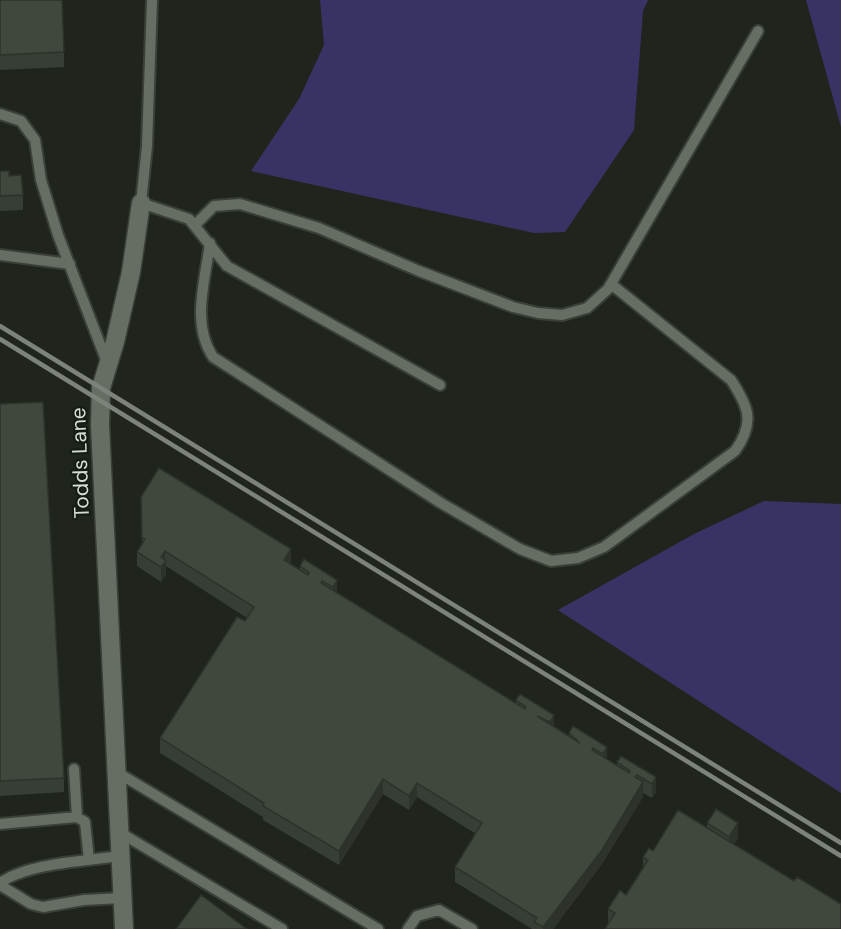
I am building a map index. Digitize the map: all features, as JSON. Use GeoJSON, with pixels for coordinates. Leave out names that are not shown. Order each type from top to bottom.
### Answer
{"type":"FeatureCollection","features":[{"type":"Feature","properties":{"kind":"street","name":"Todds Lane"},"geometry":{"type":"LineString","coordinates":[[124,929],[100,425],[101,388],[131,272],[141,203]]}},
{"type":"Feature","properties":{"kind":"lane","name":"Todds Lane"},"geometry":{"type":"LineString","coordinates":[[141,203],[147,146],[152,0]]}},
{"type":"Feature","properties":{"kind":"lane"},"geometry":{"type":"LineString","coordinates":[[195,225],[214,206],[240,204],[338,235],[419,271],[513,307],[538,313],[562,315],[586,308],[610,284],[758,31]]}},
{"type":"Feature","properties":{"kind":"lane"},"geometry":{"type":"LineString","coordinates":[[0,114],[21,121],[35,140],[41,180],[108,366]]}},
{"type":"Feature","properties":{"kind":"lane"},"geometry":{"type":"LineString","coordinates":[[141,203],[179,213],[195,225],[227,266],[440,385]]}},
{"type":"Feature","properties":{"kind":"lane"},"geometry":{"type":"LineString","coordinates":[[210,243],[200,319],[204,344],[213,357],[441,503],[520,549],[551,561],[578,558],[604,547],[735,451],[746,435],[748,421],[744,399],[731,380],[610,284]]}},
{"type":"Feature","properties":{"kind":"lane"},"geometry":{"type":"LineString","coordinates":[[0,255],[70,264]]}},
{"type":"Feature","properties":{"kind":"lane"},"geometry":{"type":"LineString","coordinates":[[74,769],[77,818]]}},
{"type":"Feature","properties":{"kind":"lane"},"geometry":{"type":"LineString","coordinates":[[115,771],[378,929]]}},
{"type":"Feature","properties":{"kind":"lane"},"geometry":{"type":"LineString","coordinates":[[0,824],[77,818],[85,822],[89,860]]}},
{"type":"Feature","properties":{"kind":"lane"},"geometry":{"type":"LineString","coordinates":[[119,832],[282,929]]}},
{"type":"Feature","properties":{"kind":"lane"},"geometry":{"type":"LineString","coordinates":[[120,856],[33,870],[9,877],[0,884],[31,904],[43,908],[84,900],[122,898]]}},
{"type":"Feature","properties":{"kind":"lane"},"geometry":{"type":"LineString","coordinates":[[408,929],[417,915],[439,910],[472,929]]}},
{"type":"Feature","properties":{"kind":"shaded area"},"geometry":{"type":"Polygon","coordinates":[[[320,0],[648,0],[643,11],[634,130],[565,232],[534,233],[251,171],[299,99],[324,45],[320,0]]]}},
{"type":"Feature","properties":{"kind":"shaded area"},"geometry":{"type":"Polygon","coordinates":[[[806,0],[841,0],[841,127],[806,0]]]}},
{"type":"Feature","properties":{"kind":"shaded area"},"geometry":{"type":"Polygon","coordinates":[[[764,501],[841,504],[841,793],[558,610],[694,534],[764,501]]]}},
{"type":"Feature","properties":{"kind":"building"},"geometry":{"type":"Polygon","coordinates":[[[0,0],[62,0],[64,52],[0,55],[0,0]]]}},
{"type":"Feature","properties":{"kind":"building"},"geometry":{"type":"Polygon","coordinates":[[[0,171],[9,171],[9,176],[21,175],[23,195],[0,196],[0,171]]]}},
{"type":"Feature","properties":{"kind":"building"},"geometry":{"type":"Polygon","coordinates":[[[43,402],[64,778],[0,781],[0,404],[43,402]]]}},
{"type":"Feature","properties":{"kind":"building"},"geometry":{"type":"Polygon","coordinates":[[[159,468],[291,549],[284,560],[308,575],[309,572],[300,566],[304,559],[337,580],[333,587],[322,581],[321,583],[525,709],[526,707],[516,700],[520,694],[554,715],[550,722],[537,716],[580,743],[569,733],[573,726],[607,747],[603,754],[593,748],[592,750],[629,773],[630,771],[617,762],[621,756],[656,777],[652,784],[637,775],[635,777],[643,782],[602,850],[543,927],[534,922],[537,918],[455,867],[482,823],[417,783],[409,796],[383,779],[339,851],[263,806],[264,803],[160,738],[237,617],[245,621],[254,607],[165,551],[161,557],[166,561],[161,567],[137,552],[145,539],[142,538],[141,497],[159,468]]]}},
{"type":"Feature","properties":{"kind":"building"},"geometry":{"type":"Polygon","coordinates":[[[716,809],[738,823],[729,837],[707,823],[716,809]]]}},
{"type":"Feature","properties":{"kind":"building"},"geometry":{"type":"Polygon","coordinates":[[[678,810],[794,881],[797,877],[841,904],[841,929],[605,929],[615,913],[608,909],[620,890],[626,895],[648,860],[643,857],[649,848],[653,851],[678,810]]]}},
{"type":"Feature","properties":{"kind":"building"},"geometry":{"type":"Polygon","coordinates":[[[201,895],[247,929],[176,929],[201,895]]]}},
{"type":"Feature","properties":{"kind":"railway"},"geometry":{"type":"LineString","coordinates":[[0,326],[841,843]]}},
{"type":"Feature","properties":{"kind":"railway"},"geometry":{"type":"LineString","coordinates":[[0,339],[841,856]]}}]}
